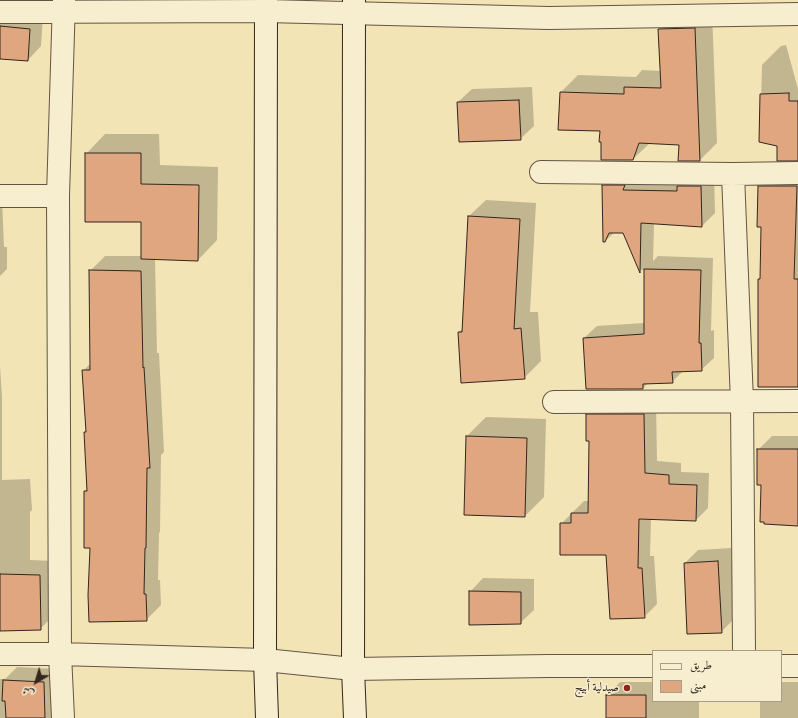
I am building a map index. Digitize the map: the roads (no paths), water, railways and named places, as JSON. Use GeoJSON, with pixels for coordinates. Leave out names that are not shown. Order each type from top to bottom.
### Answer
{"type":"FeatureCollection","features":[{"type":"Feature","properties":{"kind":"street"},"geometry":{"type":"LineString","coordinates":[[266,5],[265,660],[267,718]]}},
{"type":"Feature","properties":{"kind":"street"},"geometry":{"type":"LineString","coordinates":[[0,12],[64,6],[266,5],[354,7],[549,18],[798,14]]}},
{"type":"Feature","properties":{"kind":"street"},"geometry":{"type":"LineString","coordinates":[[63,718],[60,654],[58,196],[64,6]]}},
{"type":"Feature","properties":{"kind":"street"},"geometry":{"type":"LineString","coordinates":[[354,7],[353,669],[355,718]]}},
{"type":"Feature","properties":{"kind":"street"},"geometry":{"type":"LineString","coordinates":[[541,172],[733,174],[798,173]]}},
{"type":"Feature","properties":{"kind":"street"},"geometry":{"type":"LineString","coordinates":[[733,174],[742,402],[744,650]]}},
{"type":"Feature","properties":{"kind":"street"},"geometry":{"type":"LineString","coordinates":[[0,196],[58,196]]}},
{"type":"Feature","properties":{"kind":"street"},"geometry":{"type":"LineString","coordinates":[[554,402],[798,401]]}},
{"type":"Feature","properties":{"kind":"street"},"geometry":{"type":"LineString","coordinates":[[0,654],[60,654],[265,660],[353,669],[652,666]]}},
{"type":"Feature","properties":{"kind":"street"},"geometry":{"type":"LineString","coordinates":[[782,666],[798,666]]}},
{"type":"Feature","properties":{"kind":"place","name":"صيدلية أبيج"},"geometry":{"type":"Point","coordinates":[627,688]}}]}
